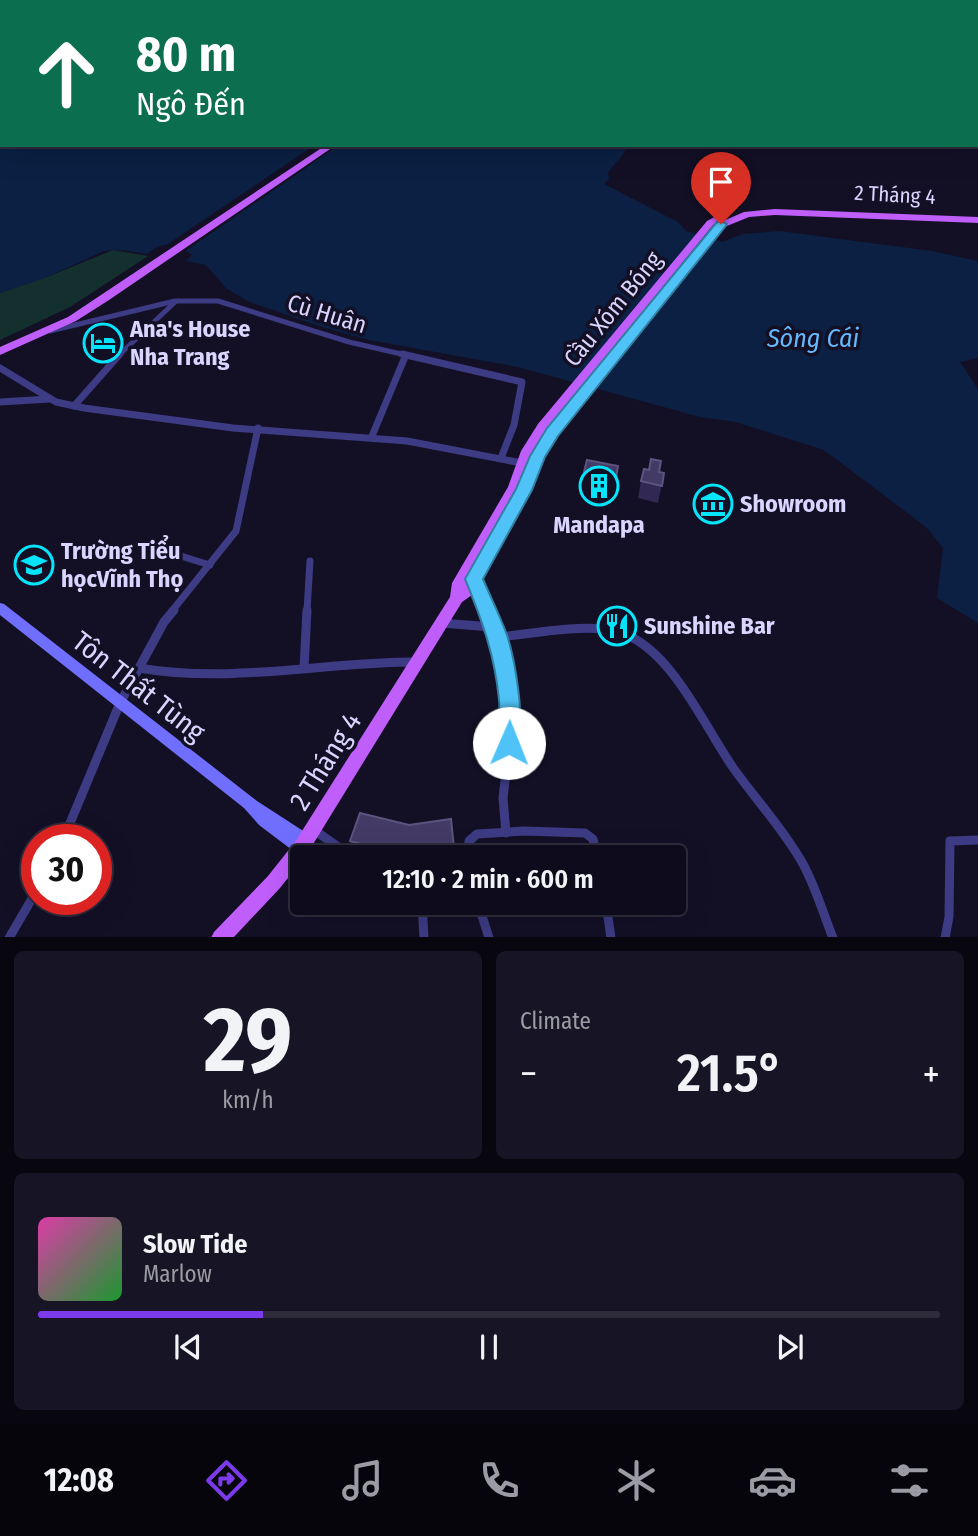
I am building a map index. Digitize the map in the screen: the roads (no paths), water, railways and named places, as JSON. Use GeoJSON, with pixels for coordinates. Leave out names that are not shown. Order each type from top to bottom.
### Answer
{"type":"FeatureCollection","features":[{"type":"Feature","properties":{"kind":"main road"},"geometry":{"type":"LineString","coordinates":[[0,351],[78,315],[318,147]]}},
{"type":"Feature","properties":{"kind":"main road"},"geometry":{"type":"LineString","coordinates":[[0,343],[70,311],[170,252],[329,147]]}},
{"type":"Feature","properties":{"kind":"main road","name":"2 Tháng 4"},"geometry":{"type":"LineString","coordinates":[[759,210],[978,220]]}},
{"type":"Feature","properties":{"kind":"main road","name":"Cầu Xóm Bóng"},"geometry":{"type":"LineString","coordinates":[[547,429],[719,226],[733,218],[759,210]]}},
{"type":"Feature","properties":{"kind":"main road","name":"2 Tháng 4"},"geometry":{"type":"LineString","coordinates":[[457,598],[457,587],[514,487],[522,463],[547,429]]}},
{"type":"Feature","properties":{"kind":"main road","name":"2 Tháng 4"},"geometry":{"type":"LineString","coordinates":[[220,937],[274,882],[307,839],[441,622],[457,598],[467,591],[524,490],[547,429]]}},
{"type":"Feature","properties":{"kind":"main road","name":"Tôn Thất Tùng"},"geometry":{"type":"LineString","coordinates":[[0,608],[248,803],[264,820],[307,839]]}},
{"type":"Feature","properties":{"kind":"street"},"geometry":{"type":"LineString","coordinates":[[74,407],[118,356],[175,301]]}},
{"type":"Feature","properties":{"kind":"street","name":"Cù Huân"},"geometry":{"type":"LineString","coordinates":[[44,332],[175,301],[218,301],[404,357],[522,382],[514,425],[501,458]]}},
{"type":"Feature","properties":{"kind":"street"},"geometry":{"type":"LineString","coordinates":[[78,315],[77,321],[88,322]]}},
{"type":"Feature","properties":{"kind":"street"},"geometry":{"type":"LineString","coordinates":[[372,436],[404,357]]}},
{"type":"Feature","properties":{"kind":"street"},"geometry":{"type":"LineString","coordinates":[[0,368],[50,399],[74,407],[233,428],[372,436],[522,463]]}},
{"type":"Feature","properties":{"kind":"street"},"geometry":{"type":"LineString","coordinates":[[0,402],[50,399]]}},
{"type":"Feature","properties":{"kind":"street"},"geometry":{"type":"LineString","coordinates":[[71,824],[120,703],[139,668],[173,608],[236,531],[258,428]]}},
{"type":"Feature","properties":{"kind":"street"},"geometry":{"type":"LineString","coordinates":[[145,545],[210,565]]}},
{"type":"Feature","properties":{"kind":"street"},"geometry":{"type":"LineString","coordinates":[[303,668],[310,561]]}},
{"type":"Feature","properties":{"kind":"street"},"geometry":{"type":"LineString","coordinates":[[474,579],[498,637],[511,729],[503,799],[506,833]]}},
{"type":"Feature","properties":{"kind":"street"},"geometry":{"type":"LineString","coordinates":[[441,622],[492,627]]}},
{"type":"Feature","properties":{"kind":"street"},"geometry":{"type":"LineString","coordinates":[[498,637],[604,631],[628,635],[644,646],[676,681],[733,767],[793,849],[810,878],[833,937]]}},
{"type":"Feature","properties":{"kind":"street"},"geometry":{"type":"LineString","coordinates":[[139,668],[175,674],[230,677],[338,664],[417,662]]}},
{"type":"Feature","properties":{"kind":"street"},"geometry":{"type":"LineString","coordinates":[[469,845],[469,841],[477,834],[506,833],[585,833],[593,839],[594,845]]}},
{"type":"Feature","properties":{"kind":"street"},"geometry":{"type":"LineString","coordinates":[[307,839],[324,845]]}},
{"type":"Feature","properties":{"kind":"street"},"geometry":{"type":"LineString","coordinates":[[945,937],[949,916],[950,841],[978,840]]}},
{"type":"Feature","properties":{"kind":"street"},"geometry":{"type":"LineString","coordinates":[[9,937],[22,915]]}},
{"type":"Feature","properties":{"kind":"street"},"geometry":{"type":"LineString","coordinates":[[423,915],[424,937]]}},
{"type":"Feature","properties":{"kind":"street"},"geometry":{"type":"LineString","coordinates":[[482,915],[489,937]]}},
{"type":"Feature","properties":{"kind":"street"},"geometry":{"type":"LineString","coordinates":[[608,915],[611,937]]}},
{"type":"Feature","properties":{"kind":"water","name":"Sông Cái"},"geometry":{"type":"Polygon","coordinates":[[[0,147],[627,147],[608,172],[609,179],[604,184],[678,222],[686,231],[722,242],[743,234],[779,231],[932,251],[978,261],[978,358],[960,362],[978,389],[978,623],[937,598],[943,548],[926,527],[824,450],[736,422],[700,417],[518,367],[369,340],[322,327],[247,301],[226,288],[206,265],[186,261],[192,255],[170,245],[158,247],[147,254],[123,250],[104,251],[47,277],[0,293],[0,147]]]}},
{"type":"Feature","properties":{"kind":"place","name":"Ana's House Nha Trang"},"geometry":{"type":"Point","coordinates":[103,343]}},
{"type":"Feature","properties":{"kind":"place","name":"Mandapa"},"geometry":{"type":"Point","coordinates":[599,486]}},
{"type":"Feature","properties":{"kind":"place","name":"Showroom"},"geometry":{"type":"Point","coordinates":[713,504]}},
{"type":"Feature","properties":{"kind":"place","name":"Trường Tiểu họcVĩnh Thọ"},"geometry":{"type":"Point","coordinates":[34,565]}},
{"type":"Feature","properties":{"kind":"place","name":"Sunshine Bar"},"geometry":{"type":"Point","coordinates":[617,626]}}]}
